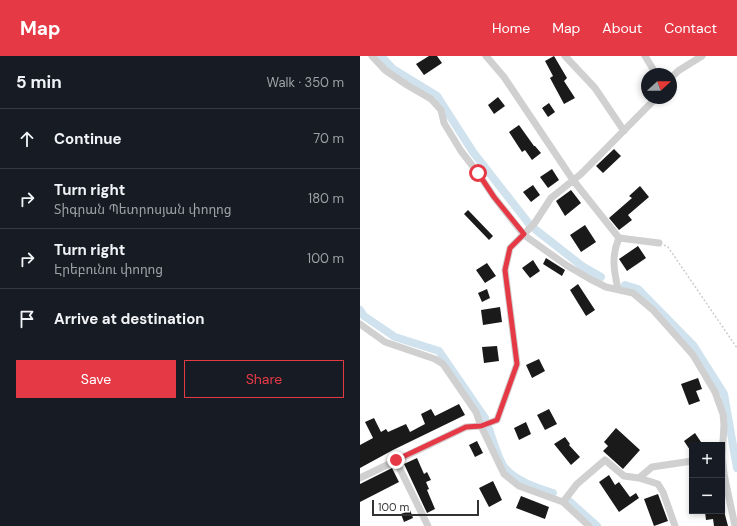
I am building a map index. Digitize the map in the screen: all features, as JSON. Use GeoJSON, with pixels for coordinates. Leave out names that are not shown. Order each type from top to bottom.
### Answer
{"type":"FeatureCollection","features":[{"type":"Feature","properties":{"kind":"street"},"geometry":{"type":"LineString","coordinates":[[372,56],[386,70],[407,85],[431,99],[441,110],[444,122],[461,151],[494,197],[524,234],[566,265],[590,279],[606,287],[633,293],[652,310],[693,355],[715,392],[723,414],[723,442]]}},
{"type":"Feature","properties":{"kind":"street"},"geometry":{"type":"LineString","coordinates":[[486,56],[504,77],[573,180],[619,238],[659,243]]}},
{"type":"Feature","properties":{"kind":"street"},"geometry":{"type":"LineString","coordinates":[[565,56],[595,88],[624,131]]}},
{"type":"Feature","properties":{"kind":"street"},"geometry":{"type":"LineString","coordinates":[[645,56],[652,68]]}},
{"type":"Feature","properties":{"kind":"street"},"geometry":{"type":"LineString","coordinates":[[677,72],[702,56]]}},
{"type":"Feature","properties":{"kind":"street"},"geometry":{"type":"LineString","coordinates":[[360,478],[466,427],[481,426],[497,420],[517,364],[505,270],[510,248],[534,224],[551,198],[573,180],[650,104]]}},
{"type":"Feature","properties":{"kind":"street"},"geometry":{"type":"LineString","coordinates":[[618,289],[613,259],[615,247],[619,238]]}},
{"type":"Feature","properties":{"kind":"street"},"geometry":{"type":"LineString","coordinates":[[360,324],[385,342],[435,358],[443,364],[476,412],[481,426],[504,474],[519,486],[562,502],[589,526]]}},
{"type":"Feature","properties":{"kind":"street"},"geometry":{"type":"LineString","coordinates":[[396,460],[428,526]]}},
{"type":"Feature","properties":{"kind":"street"},"geometry":{"type":"LineString","coordinates":[[562,502],[577,484],[605,460],[624,476],[639,478],[658,484],[663,492],[675,526]]}},
{"type":"Feature","properties":{"kind":"street"},"geometry":{"type":"LineString","coordinates":[[639,478],[652,467],[689,461]]}},
{"type":"Feature","properties":{"kind":"street"},"geometry":{"type":"LineString","coordinates":[[725,478],[735,526]]}},
{"type":"Feature","properties":{"kind":"path"},"geometry":{"type":"LineString","coordinates":[[659,243],[668,247],[737,348]]}},
{"type":"Feature","properties":{"kind":"building"},"geometry":{"type":"Polygon","coordinates":[[[429,56],[437,56],[442,63],[424,75],[416,64],[429,56]]]}},
{"type":"Feature","properties":{"kind":"building"},"geometry":{"type":"Polygon","coordinates":[[[554,56],[567,78],[564,81],[575,98],[564,104],[550,78],[553,76],[545,61],[554,56]]]}},
{"type":"Feature","properties":{"kind":"building"},"geometry":{"type":"Polygon","coordinates":[[[498,97],[505,106],[494,114],[488,105],[498,97]]]}},
{"type":"Feature","properties":{"kind":"building"},"geometry":{"type":"Polygon","coordinates":[[[549,103],[555,112],[548,117],[542,108],[549,103]]]}},
{"type":"Feature","properties":{"kind":"building"},"geometry":{"type":"Polygon","coordinates":[[[519,125],[541,153],[532,160],[525,150],[522,152],[509,132],[519,125]]]}},
{"type":"Feature","properties":{"kind":"building"},"geometry":{"type":"Polygon","coordinates":[[[614,149],[621,156],[603,173],[596,166],[614,149]]]}},
{"type":"Feature","properties":{"kind":"building"},"geometry":{"type":"Polygon","coordinates":[[[552,169],[559,180],[548,188],[540,177],[552,169]]]}},
{"type":"Feature","properties":{"kind":"building"},"geometry":{"type":"Polygon","coordinates":[[[533,185],[540,195],[531,202],[523,192],[533,185]]]}},
{"type":"Feature","properties":{"kind":"building"},"geometry":{"type":"Polygon","coordinates":[[[640,186],[649,197],[628,215],[632,220],[619,230],[609,218],[632,198],[629,196],[640,186]]]}},
{"type":"Feature","properties":{"kind":"building"},"geometry":{"type":"Polygon","coordinates":[[[571,190],[581,203],[565,216],[556,201],[571,190]]]}},
{"type":"Feature","properties":{"kind":"building"},"geometry":{"type":"Polygon","coordinates":[[[468,210],[493,236],[489,240],[464,214],[468,210]]]}},
{"type":"Feature","properties":{"kind":"building"},"geometry":{"type":"Polygon","coordinates":[[[585,225],[596,242],[581,252],[570,235],[585,225]]]}},
{"type":"Feature","properties":{"kind":"building"},"geometry":{"type":"Polygon","coordinates":[[[638,246],[646,258],[627,271],[619,259],[638,246]]]}},
{"type":"Feature","properties":{"kind":"building"},"geometry":{"type":"Polygon","coordinates":[[[546,258],[565,270],[562,276],[543,264],[546,258]]]}},
{"type":"Feature","properties":{"kind":"building"},"geometry":{"type":"Polygon","coordinates":[[[533,260],[540,271],[530,278],[522,268],[533,260]]]}},
{"type":"Feature","properties":{"kind":"building"},"geometry":{"type":"Polygon","coordinates":[[[487,263],[496,276],[485,283],[476,270],[487,263]]]}},
{"type":"Feature","properties":{"kind":"building"},"geometry":{"type":"Polygon","coordinates":[[[578,284],[595,310],[586,316],[570,290],[578,284]]]}},
{"type":"Feature","properties":{"kind":"building"},"geometry":{"type":"Polygon","coordinates":[[[487,289],[490,298],[482,302],[478,293],[487,289]]]}},
{"type":"Feature","properties":{"kind":"building"},"geometry":{"type":"Polygon","coordinates":[[[500,307],[502,322],[483,325],[481,310],[500,307]]]}},
{"type":"Feature","properties":{"kind":"building"},"geometry":{"type":"Polygon","coordinates":[[[497,346],[499,361],[484,363],[482,347],[497,346]]]}},
{"type":"Feature","properties":{"kind":"building"},"geometry":{"type":"Polygon","coordinates":[[[539,359],[545,371],[532,378],[526,365],[539,359]]]}},
{"type":"Feature","properties":{"kind":"building"},"geometry":{"type":"Polygon","coordinates":[[[698,378],[702,389],[696,391],[700,401],[689,405],[681,384],[698,378]]]}},
{"type":"Feature","properties":{"kind":"building"},"geometry":{"type":"Polygon","coordinates":[[[459,404],[465,415],[360,468],[360,445],[373,438],[365,422],[374,418],[381,432],[386,429],[388,432],[406,424],[410,432],[425,424],[421,414],[431,409],[435,416],[459,404]]]}},
{"type":"Feature","properties":{"kind":"building"},"geometry":{"type":"Polygon","coordinates":[[[549,409],[557,424],[545,430],[537,415],[549,409]]]}},
{"type":"Feature","properties":{"kind":"building"},"geometry":{"type":"Polygon","coordinates":[[[526,422],[531,434],[519,440],[514,428],[526,422]]]}},
{"type":"Feature","properties":{"kind":"building"},"geometry":{"type":"Polygon","coordinates":[[[616,428],[640,450],[623,469],[603,451],[608,446],[604,442],[616,428]]]}},
{"type":"Feature","properties":{"kind":"building"},"geometry":{"type":"Polygon","coordinates":[[[695,433],[701,442],[689,442],[689,448],[684,441],[695,433]]]}},
{"type":"Feature","properties":{"kind":"building"},"geometry":{"type":"Polygon","coordinates":[[[565,437],[570,444],[569,445],[580,457],[571,465],[554,444],[565,437]]]}},
{"type":"Feature","properties":{"kind":"building"},"geometry":{"type":"Polygon","coordinates":[[[477,441],[483,453],[475,457],[469,445],[477,441]]]}},
{"type":"Feature","properties":{"kind":"building"},"geometry":{"type":"Polygon","coordinates":[[[417,458],[424,474],[427,472],[431,480],[426,482],[429,489],[427,490],[435,509],[427,513],[404,464],[417,458]]]}},
{"type":"Feature","properties":{"kind":"building"},"geometry":{"type":"Polygon","coordinates":[[[392,468],[399,482],[360,502],[360,484],[392,468]]]}},
{"type":"Feature","properties":{"kind":"building"},"geometry":{"type":"Polygon","coordinates":[[[609,475],[615,485],[619,482],[630,497],[636,493],[639,498],[619,512],[599,482],[609,475]]]}},
{"type":"Feature","properties":{"kind":"building"},"geometry":{"type":"Polygon","coordinates":[[[493,481],[502,500],[489,507],[479,488],[493,481]]]}},
{"type":"Feature","properties":{"kind":"building"},"geometry":{"type":"Polygon","coordinates":[[[658,494],[668,521],[654,526],[644,499],[658,494]]]}},
{"type":"Feature","properties":{"kind":"building"},"geometry":{"type":"Polygon","coordinates":[[[521,496],[549,507],[545,519],[516,508],[521,496]]]}},
{"type":"Feature","properties":{"kind":"building"},"geometry":{"type":"Polygon","coordinates":[[[410,510],[413,518],[404,522],[401,514],[410,510]]]}},
{"type":"Feature","properties":{"kind":"building"},"geometry":{"type":"Polygon","coordinates":[[[705,514],[725,514],[728,526],[714,526],[713,519],[706,520],[705,514]]]}},
{"type":"Feature","properties":{"kind":"waterway"},"geometry":{"type":"LineString","coordinates":[[381,56],[393,69],[437,96],[473,152],[530,225]]}},
{"type":"Feature","properties":{"kind":"waterway"},"geometry":{"type":"LineString","coordinates":[[536,230],[582,266],[601,277]]}},
{"type":"Feature","properties":{"kind":"waterway"},"geometry":{"type":"LineString","coordinates":[[625,285],[638,289],[693,345],[724,394],[737,468]]}},
{"type":"Feature","properties":{"kind":"waterway"},"geometry":{"type":"LineString","coordinates":[[360,310],[364,316],[395,337],[439,351],[485,418]]}},
{"type":"Feature","properties":{"kind":"waterway"},"geometry":{"type":"LineString","coordinates":[[489,429],[504,467],[520,480],[553,493]]}},
{"type":"Feature","properties":{"kind":"waterway"},"geometry":{"type":"LineString","coordinates":[[569,501],[597,526]]}},
{"type":"Feature","properties":{"kind":"route"},"geometry":{"type":"LineString","coordinates":[[396,460],[466,427],[481,426],[497,420],[517,364],[505,270],[510,248],[524,234],[494,197],[478,173]]}}]}
